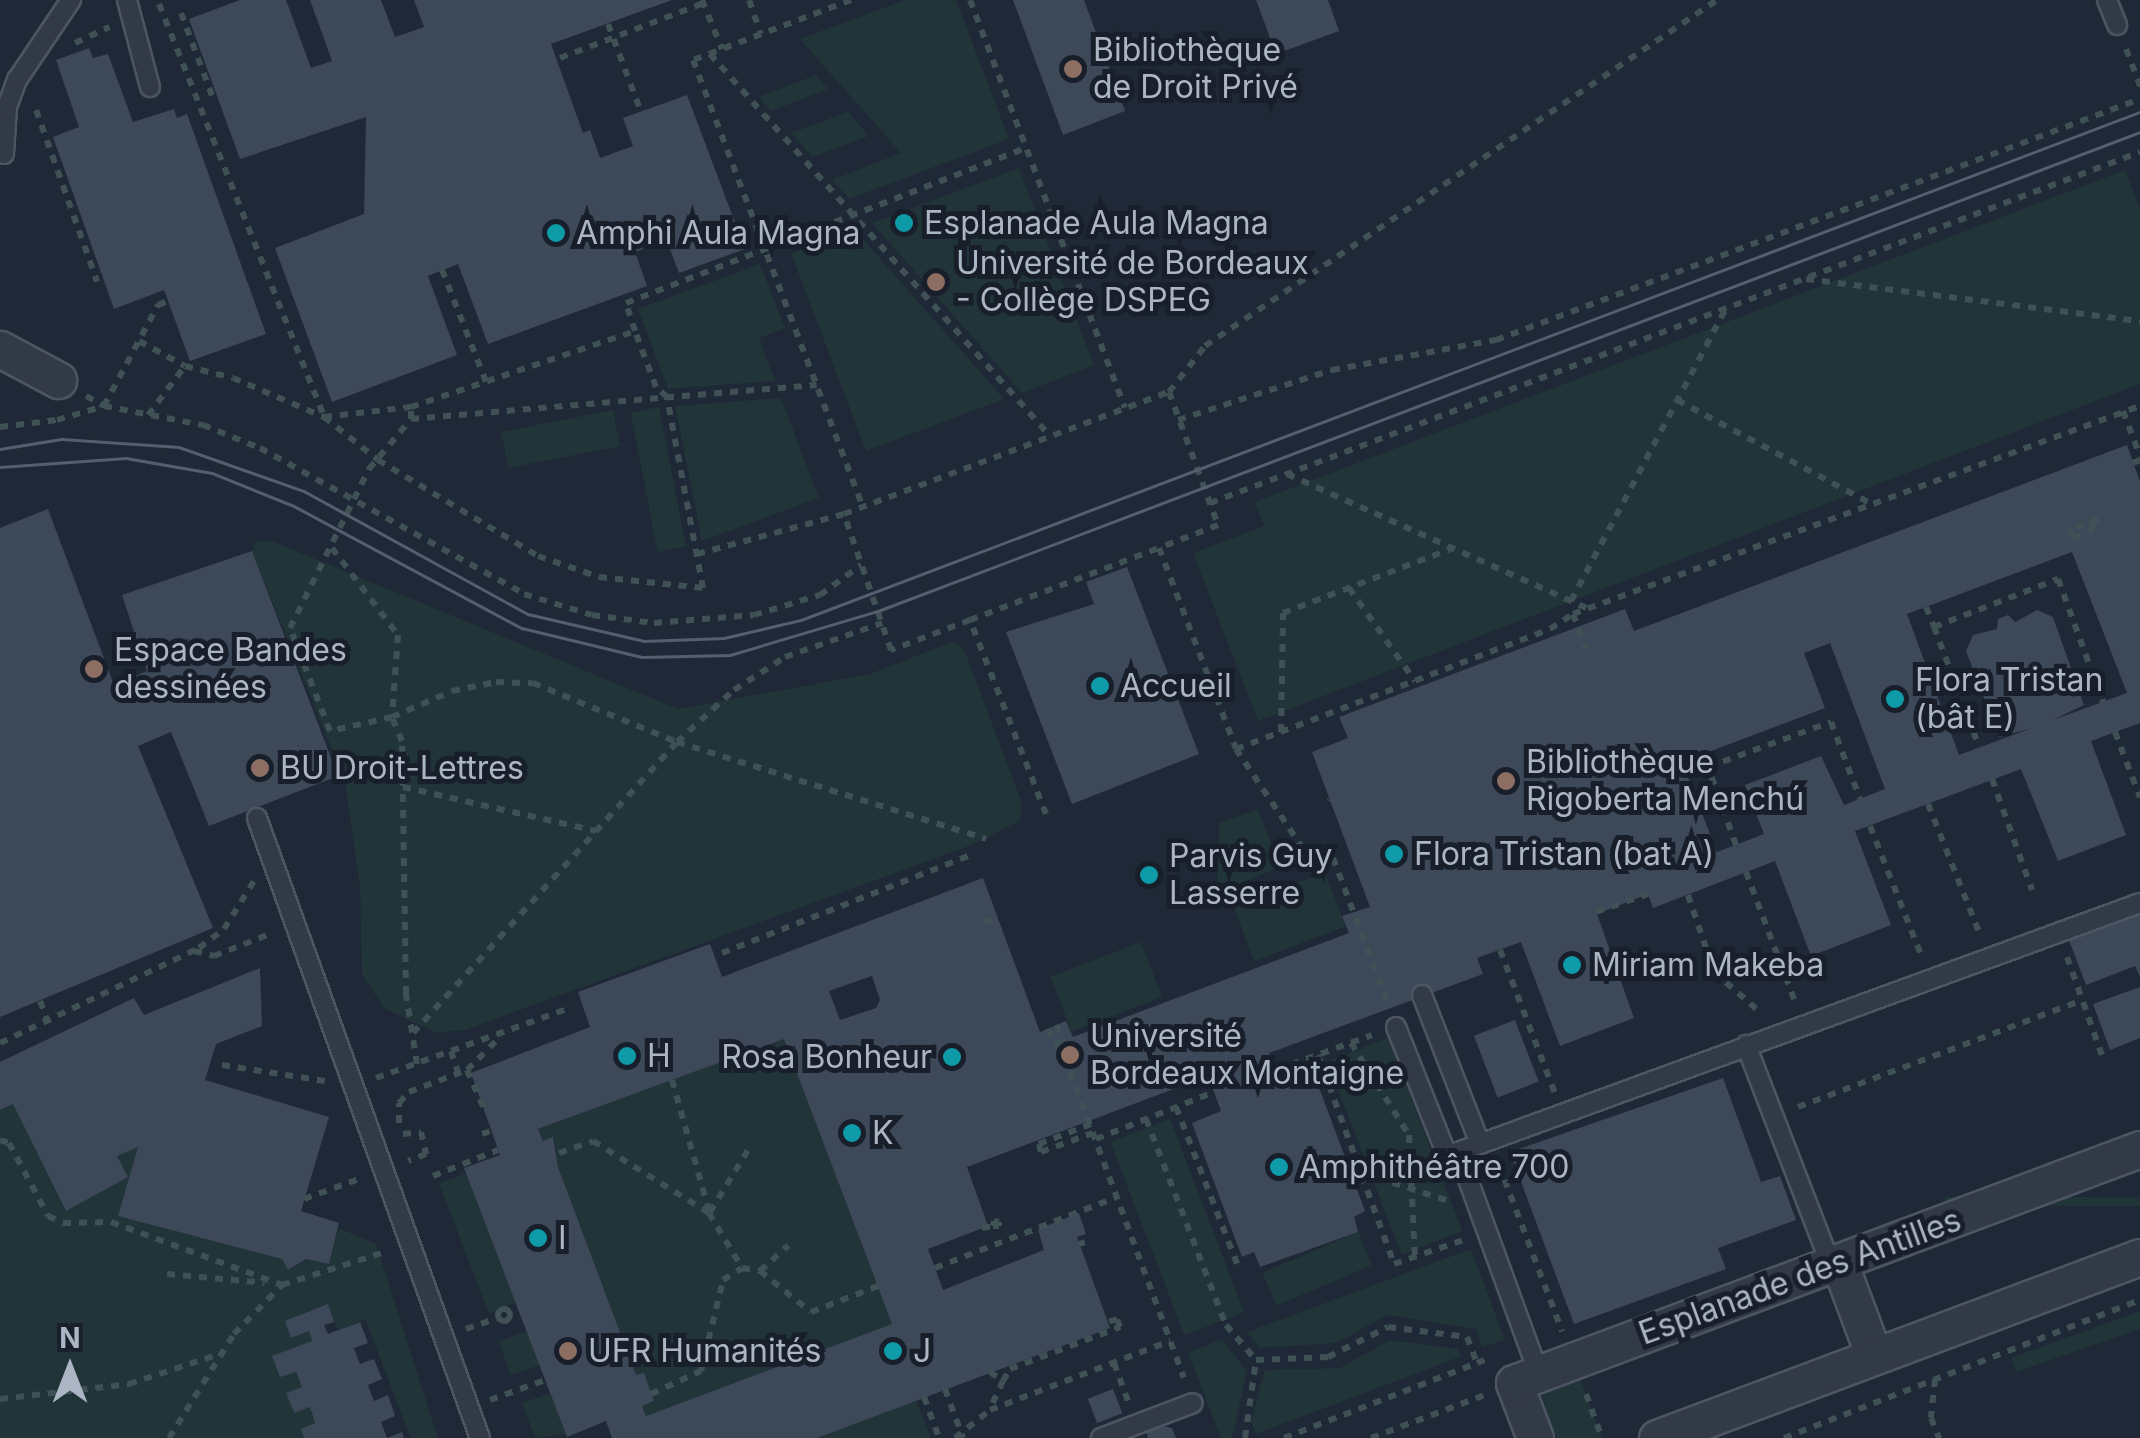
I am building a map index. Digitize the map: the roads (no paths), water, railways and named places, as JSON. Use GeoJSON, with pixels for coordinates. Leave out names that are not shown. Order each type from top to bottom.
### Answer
{"type":"FeatureCollection","features":[{"type":"Feature","properties":{"kind":"street"},"geometry":{"type":"LineString","coordinates":[[0,350],[58,380]]}},
{"type":"Feature","properties":{"kind":"street","name":"Esplanade des Antilles"},"geometry":{"type":"LineString","coordinates":[[1527,1366],[1574,1361],[2140,1149]]}},
{"type":"Feature","properties":{"kind":"street"},"geometry":{"type":"LineString","coordinates":[[1657,1438],[2140,1257]]}},
{"type":"Feature","properties":{"kind":"street"},"geometry":{"type":"LineString","coordinates":[[1835,1264],[1874,1356]]}},
{"type":"Feature","properties":{"kind":"street"},"geometry":{"type":"LineString","coordinates":[[1527,1366],[1535,1438]]}},
{"type":"Feature","properties":{"kind":"lane"},"geometry":{"type":"LineString","coordinates":[[4,154],[7,107],[17,80],[72,0]]}},
{"type":"Feature","properties":{"kind":"lane"},"geometry":{"type":"LineString","coordinates":[[2107,0],[2116,25]]}},
{"type":"Feature","properties":{"kind":"lane"},"geometry":{"type":"LineString","coordinates":[[130,8],[150,88]]}},
{"type":"Feature","properties":{"kind":"lane"},"geometry":{"type":"LineString","coordinates":[[257,818],[480,1438]]}},
{"type":"Feature","properties":{"kind":"lane"},"geometry":{"type":"LineString","coordinates":[[1396,1027],[1447,1155],[2140,903]]}},
{"type":"Feature","properties":{"kind":"lane"},"geometry":{"type":"LineString","coordinates":[[1422,996],[1484,1142]]}},
{"type":"Feature","properties":{"kind":"lane"},"geometry":{"type":"LineString","coordinates":[[1746,1046],[1835,1264]]}},
{"type":"Feature","properties":{"kind":"lane"},"geometry":{"type":"LineString","coordinates":[[1458,1152],[1487,1231],[1527,1366]]}},
{"type":"Feature","properties":{"kind":"lane"},"geometry":{"type":"LineString","coordinates":[[1101,1438],[1193,1403]]}},
{"type":"Feature","properties":{"kind":"tram line"},"geometry":{"type":"LineString","coordinates":[[0,449],[62,439],[179,447],[304,491],[528,614],[644,641],[724,638],[801,620],[2140,112]]}},
{"type":"Feature","properties":{"kind":"tram line"},"geometry":{"type":"LineString","coordinates":[[0,467],[126,458],[212,473],[294,506],[522,628],[642,657],[730,655],[878,611],[2140,132]]}},
{"type":"Feature","properties":{"kind":"place","name":"Bibliothèque de Droit Privé"},"geometry":{"type":"Point","coordinates":[1073,69]}},
{"type":"Feature","properties":{"kind":"place","name":"Esplanade Aula Magna"},"geometry":{"type":"Point","coordinates":[904,223]}},
{"type":"Feature","properties":{"kind":"place","name":"Amphi Aula Magna"},"geometry":{"type":"Point","coordinates":[556,233]}},
{"type":"Feature","properties":{"kind":"place","name":"Université de Bordeaux - Collège DSPEG"},"geometry":{"type":"Point","coordinates":[936,282]}},
{"type":"Feature","properties":{"kind":"place","name":"Espace Bandes dessinées"},"geometry":{"type":"Point","coordinates":[94,669]}},
{"type":"Feature","properties":{"kind":"place","name":"Accueil"},"geometry":{"type":"Point","coordinates":[1100,686]}},
{"type":"Feature","properties":{"kind":"place","name":"Flora Tristan (bât E)"},"geometry":{"type":"Point","coordinates":[1895,699]}},
{"type":"Feature","properties":{"kind":"place","name":"BU Droit-Lettres"},"geometry":{"type":"Point","coordinates":[260,768]}},
{"type":"Feature","properties":{"kind":"place","name":"Bibliothèque Rigoberta Menchú"},"geometry":{"type":"Point","coordinates":[1506,781]}},
{"type":"Feature","properties":{"kind":"place","name":"Flora Tristan (bat A)"},"geometry":{"type":"Point","coordinates":[1394,854]}},
{"type":"Feature","properties":{"kind":"place","name":"Parvis Guy Lasserre"},"geometry":{"type":"Point","coordinates":[1149,875]}},
{"type":"Feature","properties":{"kind":"place","name":"Miriam Makeba"},"geometry":{"type":"Point","coordinates":[1572,965]}},
{"type":"Feature","properties":{"kind":"place","name":"Université Bordeaux Montaigne"},"geometry":{"type":"Point","coordinates":[1070,1055]}},
{"type":"Feature","properties":{"kind":"place","name":"H"},"geometry":{"type":"Point","coordinates":[627,1056]}},
{"type":"Feature","properties":{"kind":"place","name":"Rosa Bonheur"},"geometry":{"type":"Point","coordinates":[952,1057]}},
{"type":"Feature","properties":{"kind":"place","name":"K"},"geometry":{"type":"Point","coordinates":[852,1133]}},
{"type":"Feature","properties":{"kind":"place","name":"Amphithéâtre 700"},"geometry":{"type":"Point","coordinates":[1279,1167]}},
{"type":"Feature","properties":{"kind":"place","name":"I"},"geometry":{"type":"Point","coordinates":[538,1238]}},
{"type":"Feature","properties":{"kind":"place","name":"UFR Humanités"},"geometry":{"type":"Point","coordinates":[568,1351]}},
{"type":"Feature","properties":{"kind":"place","name":"J"},"geometry":{"type":"Point","coordinates":[893,1351]}}]}
